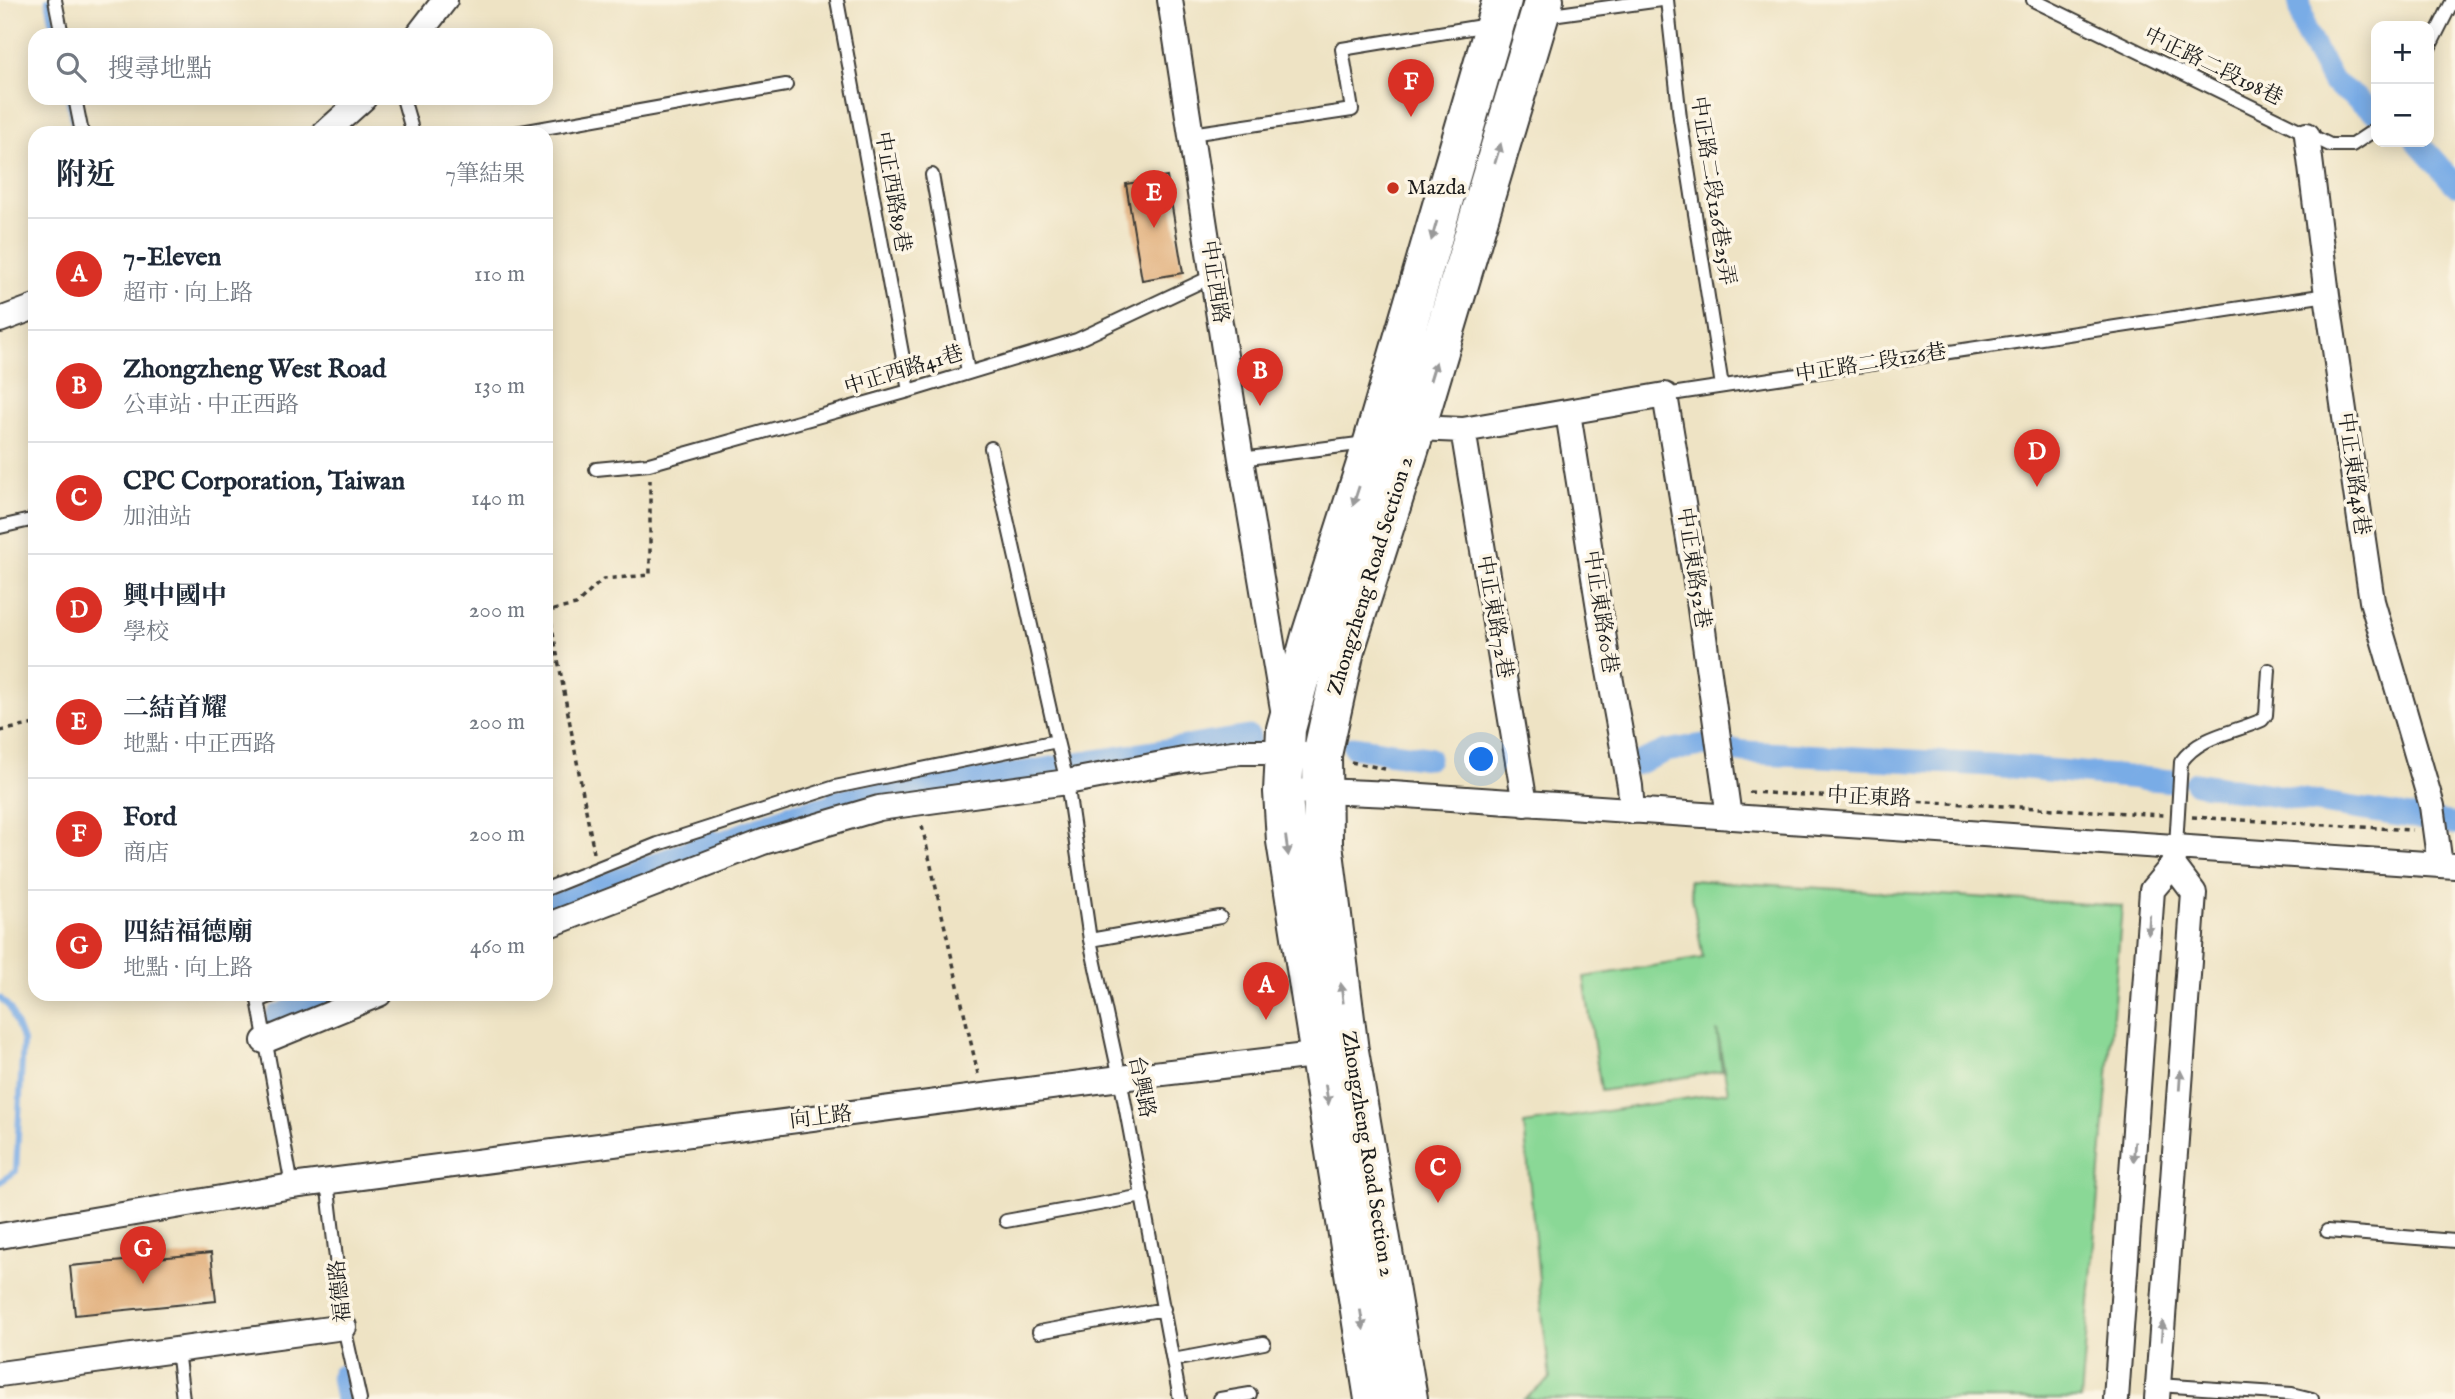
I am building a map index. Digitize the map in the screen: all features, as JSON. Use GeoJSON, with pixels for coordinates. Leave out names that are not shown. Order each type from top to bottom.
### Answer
{"type":"FeatureCollection","features":[{"type":"Feature","properties":{"kind":"main road","name":"Zhongzheng Road Section 2"},"geometry":{"type":"LineString","coordinates":[[1374,1399],[1335,1053],[1322,844],[1321,773],[1345,650],[1416,428],[1519,14]]}},
{"type":"Feature","properties":{"kind":"main road","name":"Zhongzheng Road Section 2"},"geometry":{"type":"LineString","coordinates":[[1408,1399],[1335,1053],[1286,841],[1283,792],[1285,740],[1311,636],[1373,442],[1519,14]]}},
{"type":"Feature","properties":{"kind":"street"},"geometry":{"type":"LineString","coordinates":[[423,28],[445,0]]}},
{"type":"Feature","properties":{"kind":"street","name":"中正西路"},"geometry":{"type":"LineString","coordinates":[[1170,0],[1285,740]]}},
{"type":"Feature","properties":{"kind":"street"},"geometry":{"type":"LineString","coordinates":[[333,126],[356,105]]}},
{"type":"Feature","properties":{"kind":"street","name":"中正東路48巷"},"geometry":{"type":"LineString","coordinates":[[2307,135],[2327,295],[2372,601],[2447,865]]}},
{"type":"Feature","properties":{"kind":"street"},"geometry":{"type":"LineString","coordinates":[[0,320],[28,310]]}},
{"type":"Feature","properties":{"kind":"street","name":"中正路二段126巷"},"geometry":{"type":"LineString","coordinates":[[1416,428],[1463,430],[1665,396]]}},
{"type":"Feature","properties":{"kind":"street","name":"中正東路52巷"},"geometry":{"type":"LineString","coordinates":[[1665,396],[1721,748],[1729,817]]}},
{"type":"Feature","properties":{"kind":"street","name":"中正東路60巷"},"geometry":{"type":"LineString","coordinates":[[1568,412],[1632,811]]}},
{"type":"Feature","properties":{"kind":"street","name":"中正東路72巷"},"geometry":{"type":"LineString","coordinates":[[1463,430],[1525,804]]}},
{"type":"Feature","properties":{"kind":"street","name":"中正東路"},"geometry":{"type":"LineString","coordinates":[[553,923],[763,842],[879,808],[1067,782],[1240,752],[1285,740],[1321,773],[1525,804],[1729,817],[2175,855],[2447,865]]}},
{"type":"Feature","properties":{"kind":"street","name":"中正東路"},"geometry":{"type":"LineString","coordinates":[[1283,792],[1321,773]]}},
{"type":"Feature","properties":{"kind":"street"},"geometry":{"type":"LineString","coordinates":[[2158,1392],[2193,893],[2175,855]]}},
{"type":"Feature","properties":{"kind":"street"},"geometry":{"type":"LineString","coordinates":[[2116,1399],[2152,890],[2175,855]]}},
{"type":"Feature","properties":{"kind":"street"},"geometry":{"type":"LineString","coordinates":[[264,1041],[362,1001]]}},
{"type":"Feature","properties":{"kind":"street","name":"向上路"},"geometry":{"type":"LineString","coordinates":[[0,1236],[327,1181],[1120,1078],[1335,1053]]}},
{"type":"Feature","properties":{"kind":"street"},"geometry":{"type":"LineString","coordinates":[[0,1374],[344,1327]]}},
{"type":"Feature","properties":{"kind":"lane"},"geometry":{"type":"LineString","coordinates":[[55,0],[61,28]]}},
{"type":"Feature","properties":{"kind":"lane","name":"中正西路89巷"},"geometry":{"type":"LineString","coordinates":[[837,0],[909,391]]}},
{"type":"Feature","properties":{"kind":"lane"},"geometry":{"type":"LineString","coordinates":[[1191,134],[1352,110],[1342,49],[1519,14],[1661,0]]}},
{"type":"Feature","properties":{"kind":"lane","name":"中正路二段126巷25弄"},"geometry":{"type":"LineString","coordinates":[[1667,0],[1680,118],[1723,386]]}},
{"type":"Feature","properties":{"kind":"lane","name":"中正路二段198巷"},"geometry":{"type":"LineString","coordinates":[[2033,0],[2330,145],[2352,145],[2371,132]]}},
{"type":"Feature","properties":{"kind":"lane"},"geometry":{"type":"LineString","coordinates":[[2434,38],[2453,0]]}},
{"type":"Feature","properties":{"kind":"lane"},"geometry":{"type":"LineString","coordinates":[[553,126],[786,85]]}},
{"type":"Feature","properties":{"kind":"lane"},"geometry":{"type":"LineString","coordinates":[[76,105],[81,126]]}},
{"type":"Feature","properties":{"kind":"lane"},"geometry":{"type":"LineString","coordinates":[[405,105],[411,126]]}},
{"type":"Feature","properties":{"kind":"lane"},"geometry":{"type":"LineString","coordinates":[[932,175],[968,372]]}},
{"type":"Feature","properties":{"kind":"lane","name":"中正西路41巷"},"geometry":{"type":"LineString","coordinates":[[596,469],[649,464],[909,391],[1077,340],[1213,276]]}},
{"type":"Feature","properties":{"kind":"lane","name":"中正路二段126巷"},"geometry":{"type":"LineString","coordinates":[[1665,396],[2327,295]]}},
{"type":"Feature","properties":{"kind":"lane"},"geometry":{"type":"LineString","coordinates":[[1241,459],[1373,442]]}},
{"type":"Feature","properties":{"kind":"lane","name":"台興路"},"geometry":{"type":"LineString","coordinates":[[991,448],[1067,782],[1090,940],[1120,1078],[1180,1399]]}},
{"type":"Feature","properties":{"kind":"lane"},"geometry":{"type":"LineString","coordinates":[[0,527],[28,521]]}},
{"type":"Feature","properties":{"kind":"lane"},"geometry":{"type":"LineString","coordinates":[[2175,855],[2181,762],[2198,743],[2262,720],[2266,715],[2270,670]]}},
{"type":"Feature","properties":{"kind":"lane"},"geometry":{"type":"LineString","coordinates":[[553,886],[658,844],[835,788],[1057,741]]}},
{"type":"Feature","properties":{"kind":"lane"},"geometry":{"type":"LineString","coordinates":[[1090,940],[1220,917]]}},
{"type":"Feature","properties":{"kind":"lane"},"geometry":{"type":"LineString","coordinates":[[258,1001],[292,1186]]}},
{"type":"Feature","properties":{"kind":"lane","name":"福德路"},"geometry":{"type":"LineString","coordinates":[[327,1181],[344,1327],[360,1399]]}},
{"type":"Feature","properties":{"kind":"lane"},"geometry":{"type":"LineString","coordinates":[[1006,1221],[1143,1196]]}},
{"type":"Feature","properties":{"kind":"lane"},"geometry":{"type":"LineString","coordinates":[[2327,1231],[2455,1241]]}},
{"type":"Feature","properties":{"kind":"lane"},"geometry":{"type":"LineString","coordinates":[[1039,1332],[1164,1309]]}},
{"type":"Feature","properties":{"kind":"lane"},"geometry":{"type":"LineString","coordinates":[[1173,1360],[1264,1343]]}},
{"type":"Feature","properties":{"kind":"lane"},"geometry":{"type":"LineString","coordinates":[[177,1350],[183,1399]]}},
{"type":"Feature","properties":{"kind":"lane"},"geometry":{"type":"LineString","coordinates":[[2158,1392],[2292,1394],[2312,1399]]}},
{"type":"Feature","properties":{"kind":"lane"},"geometry":{"type":"LineString","coordinates":[[1220,1399],[1250,1394]]}},
{"type":"Feature","properties":{"kind":"path"},"geometry":{"type":"LineString","coordinates":[[553,610],[576,605],[603,579],[650,575],[649,464]]}},
{"type":"Feature","properties":{"kind":"path"},"geometry":{"type":"LineString","coordinates":[[553,633],[596,868]]}},
{"type":"Feature","properties":{"kind":"path"},"geometry":{"type":"LineString","coordinates":[[0,731],[28,725]]}},
{"type":"Feature","properties":{"kind":"path"},"geometry":{"type":"LineString","coordinates":[[1321,773],[1394,770]]}},
{"type":"Feature","properties":{"kind":"path","name":"中正東路"},"geometry":{"type":"LineString","coordinates":[[1727,791],[2179,816],[2435,821]]}},
{"type":"Feature","properties":{"kind":"path"},"geometry":{"type":"LineString","coordinates":[[916,802],[983,1097]]}},
{"type":"Feature","properties":{"kind":"green space"},"geometry":{"type":"Polygon","coordinates":[[[1689,880],[2122,906],[2081,1399],[1524,1399],[1550,1379],[1524,1124],[1728,1092],[1717,1031],[1722,1071],[1601,1091],[1584,977],[1703,958],[1689,880]]]}},
{"type":"Feature","properties":{"kind":"building"},"geometry":{"type":"Polygon","coordinates":[[[1167,177],[1183,273],[1142,280],[1126,184],[1167,177]]]}},
{"type":"Feature","properties":{"kind":"building"},"geometry":{"type":"Polygon","coordinates":[[[211,1253],[216,1301],[75,1315],[70,1266],[211,1253]]]}},
{"type":"Feature","properties":{"kind":"waterway"},"geometry":{"type":"LineString","coordinates":[[48,0],[54,28]]}},
{"type":"Feature","properties":{"kind":"waterway"},"geometry":{"type":"LineString","coordinates":[[2299,0],[2305,31],[2332,81],[2371,109]]}},
{"type":"Feature","properties":{"kind":"waterway"},"geometry":{"type":"LineString","coordinates":[[69,105],[74,126]]}},
{"type":"Feature","properties":{"kind":"waterway"},"geometry":{"type":"LineString","coordinates":[[2422,147],[2455,184]]}},
{"type":"Feature","properties":{"kind":"waterway"},"geometry":{"type":"LineString","coordinates":[[553,909],[791,815],[878,795],[1249,737]]}},
{"type":"Feature","properties":{"kind":"waterway"},"geometry":{"type":"LineString","coordinates":[[1636,764],[1666,751],[1703,745],[1745,752],[1990,765],[2173,781]]}},
{"type":"Feature","properties":{"kind":"waterway"},"geometry":{"type":"LineString","coordinates":[[1354,747],[1428,758]]}},
{"type":"Feature","properties":{"kind":"waterway"},"geometry":{"type":"LineString","coordinates":[[830,794],[909,779],[917,782],[1050,762],[1051,768]]}},
{"type":"Feature","properties":{"kind":"waterway"},"geometry":{"type":"LineString","coordinates":[[2196,783],[2455,824]]}},
{"type":"Feature","properties":{"kind":"waterway"},"geometry":{"type":"LineString","coordinates":[[553,896],[713,832]]}},
{"type":"Feature","properties":{"kind":"waterway"},"geometry":{"type":"LineString","coordinates":[[0,998],[10,1008],[23,1041],[16,1171],[0,1182]]}},
{"type":"Feature","properties":{"kind":"waterway"},"geometry":{"type":"LineString","coordinates":[[276,1019],[272,1009],[291,1001]]}},
{"type":"Feature","properties":{"kind":"waterway"},"geometry":{"type":"LineString","coordinates":[[278,1025],[276,1019],[322,1001]]}},
{"type":"Feature","properties":{"kind":"waterway"},"geometry":{"type":"LineString","coordinates":[[342,1376],[346,1399]]}},
{"type":"Feature","properties":{"kind":"place","name":"Ford"},"geometry":{"type":"Point","coordinates":[1411,117]}},
{"type":"Feature","properties":{"kind":"place","name":"Mazda"},"geometry":{"type":"Point","coordinates":[1393,188]}},
{"type":"Feature","properties":{"kind":"place","name":"二結首耀"},"geometry":{"type":"Point","coordinates":[1154,228]}},
{"type":"Feature","properties":{"kind":"place","name":"Zhongzheng West Road"},"geometry":{"type":"Point","coordinates":[1260,406]}},
{"type":"Feature","properties":{"kind":"place","name":"興中國中"},"geometry":{"type":"Point","coordinates":[2037,487]}},
{"type":"Feature","properties":{"kind":"place","name":"7-Eleven"},"geometry":{"type":"Point","coordinates":[1266,1020]}},
{"type":"Feature","properties":{"kind":"place","name":"CPC Corporation, Taiwan"},"geometry":{"type":"Point","coordinates":[1438,1203]}},
{"type":"Feature","properties":{"kind":"place","name":"四結福德廟"},"geometry":{"type":"Point","coordinates":[143,1284]}}]}
